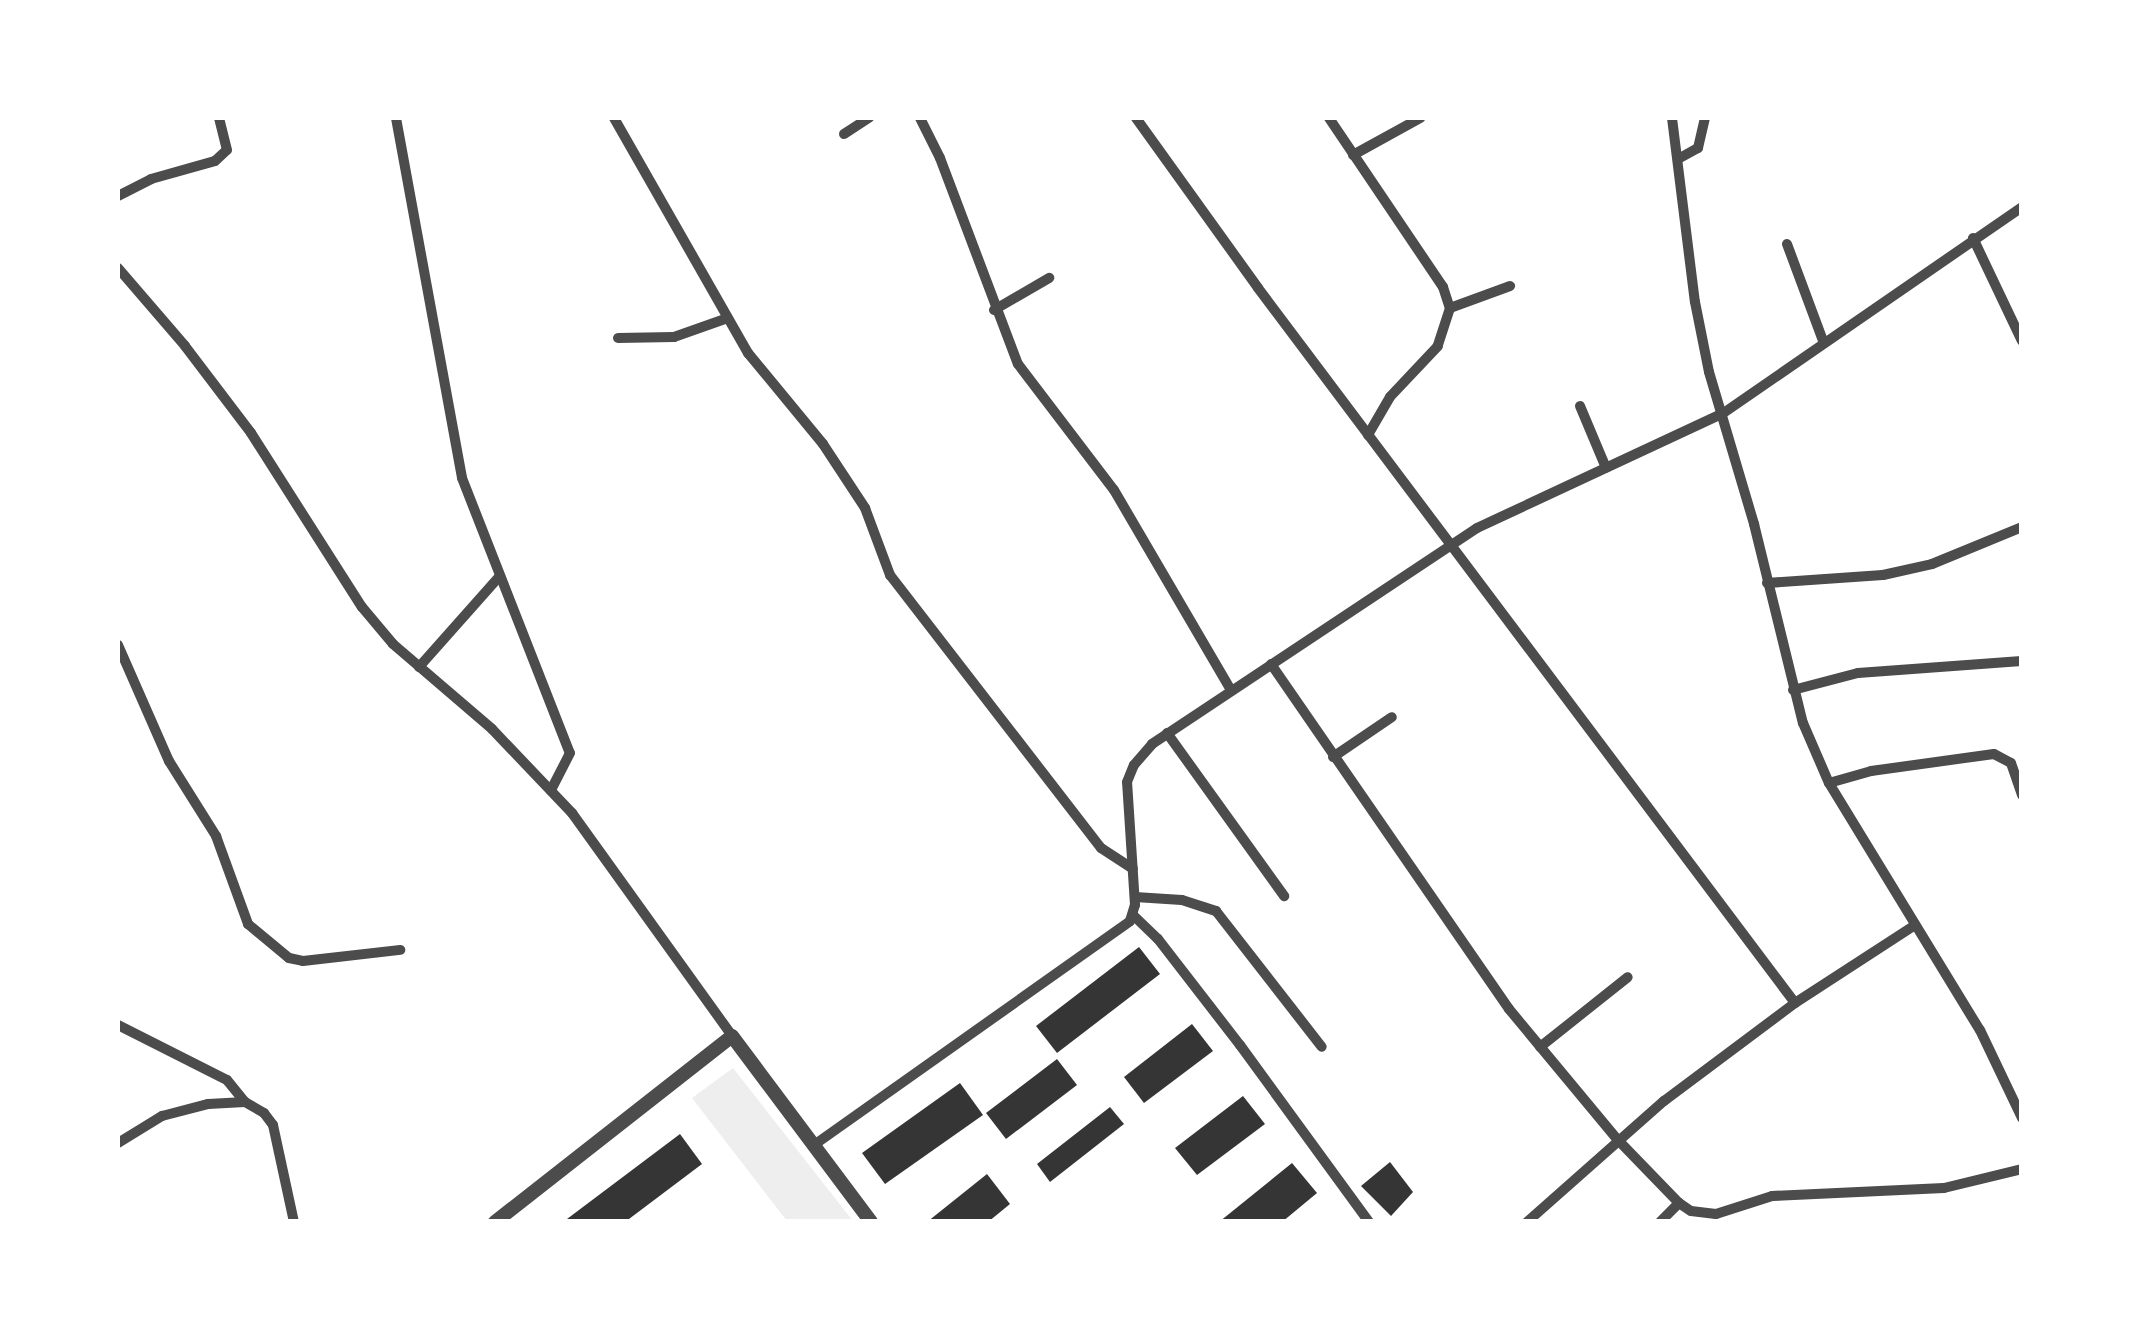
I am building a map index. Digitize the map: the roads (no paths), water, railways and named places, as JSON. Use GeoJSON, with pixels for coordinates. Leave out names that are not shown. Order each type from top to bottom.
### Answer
{"type":"FeatureCollection","features":[{"type":"Feature","properties":{"kind":"street"},"geometry":{"type":"LineString","coordinates":[[118,196],[151,179],[215,161],[227,150],[219,118]]}},
{"type":"Feature","properties":{"kind":"street"},"geometry":{"type":"LineString","coordinates":[[396,118],[449,425],[474,518],[570,753],[552,790]]}},
{"type":"Feature","properties":{"kind":"street"},"geometry":{"type":"LineString","coordinates":[[614,118],[748,352],[823,444],[865,508],[890,575],[1101,848],[1132,868]]}},
{"type":"Feature","properties":{"kind":"street"},"geometry":{"type":"LineString","coordinates":[[844,134],[869,118]]}},
{"type":"Feature","properties":{"kind":"street"},"geometry":{"type":"LineString","coordinates":[[920,118],[940,158],[994,310],[1030,384],[1114,490],[1231,690]]}},
{"type":"Feature","properties":{"kind":"street"},"geometry":{"type":"LineString","coordinates":[[1136,118],[1449,545],[1686,852],[1795,1003]]}},
{"type":"Feature","properties":{"kind":"street"},"geometry":{"type":"LineString","coordinates":[[1329,118],[1443,287],[1450,308],[1438,346],[1390,398],[1368,435]]}},
{"type":"Feature","properties":{"kind":"street"},"geometry":{"type":"LineString","coordinates":[[1354,155],[1420,118]]}},
{"type":"Feature","properties":{"kind":"street"},"geometry":{"type":"LineString","coordinates":[[1672,118],[1695,302],[1793,690],[1828,782],[1980,1030],[2022,1118]]}},
{"type":"Feature","properties":{"kind":"street"},"geometry":{"type":"LineString","coordinates":[[1678,159],[1698,148],[1705,118]]}},
{"type":"Feature","properties":{"kind":"street"},"geometry":{"type":"LineString","coordinates":[[814,1145],[1115,935],[1134,916],[1127,782],[1142,754],[1168,733],[1449,545],[1501,515],[1722,414],[2022,207]]}},
{"type":"Feature","properties":{"kind":"street"},"geometry":{"type":"LineString","coordinates":[[1973,238],[2022,341]]}},
{"type":"Feature","properties":{"kind":"street"},"geometry":{"type":"LineString","coordinates":[[1787,244],[1823,341]]}},
{"type":"Feature","properties":{"kind":"street"},"geometry":{"type":"LineString","coordinates":[[118,268],[240,418],[362,607],[418,666],[492,729],[552,790],[870,1222]]}},
{"type":"Feature","properties":{"kind":"street"},"geometry":{"type":"LineString","coordinates":[[994,310],[1048,278]]}},
{"type":"Feature","properties":{"kind":"street"},"geometry":{"type":"LineString","coordinates":[[1450,308],[1510,286]]}},
{"type":"Feature","properties":{"kind":"street"},"geometry":{"type":"LineString","coordinates":[[618,338],[674,336],[728,318]]}},
{"type":"Feature","properties":{"kind":"street"},"geometry":{"type":"LineString","coordinates":[[1580,406],[1606,468]]}},
{"type":"Feature","properties":{"kind":"street"},"geometry":{"type":"LineString","coordinates":[[1767,583],[1883,575],[1916,568],[2022,527]]}},
{"type":"Feature","properties":{"kind":"street"},"geometry":{"type":"LineString","coordinates":[[418,666],[498,576]]}},
{"type":"Feature","properties":{"kind":"street"},"geometry":{"type":"LineString","coordinates":[[118,645],[169,760],[216,836],[248,924],[289,958],[303,961],[400,950]]}},
{"type":"Feature","properties":{"kind":"street"},"geometry":{"type":"LineString","coordinates":[[1793,690],[1858,673],[2022,661]]}},
{"type":"Feature","properties":{"kind":"street"},"geometry":{"type":"LineString","coordinates":[[1271,664],[1467,951],[1616,1139],[1680,1203],[1717,1218],[1772,1196],[1944,1188],[2022,1169]]}},
{"type":"Feature","properties":{"kind":"street"},"geometry":{"type":"LineString","coordinates":[[1334,757],[1392,717]]}},
{"type":"Feature","properties":{"kind":"street"},"geometry":{"type":"LineString","coordinates":[[1168,733],[1284,896]]}},
{"type":"Feature","properties":{"kind":"street"},"geometry":{"type":"LineString","coordinates":[[1828,782],[1872,771],[1994,754],[2011,763],[2022,796]]}},
{"type":"Feature","properties":{"kind":"street"},"geometry":{"type":"LineString","coordinates":[[1135,897],[1182,900],[1216,912],[1322,1047]]}},
{"type":"Feature","properties":{"kind":"street"},"geometry":{"type":"LineString","coordinates":[[1134,916],[1158,939],[1240,1045],[1369,1222]]}},
{"type":"Feature","properties":{"kind":"street"},"geometry":{"type":"LineString","coordinates":[[1527,1222],[1616,1139],[1795,1003],[1915,926]]}},
{"type":"Feature","properties":{"kind":"street"},"geometry":{"type":"LineString","coordinates":[[1540,1047],[1628,977]]}},
{"type":"Feature","properties":{"kind":"street"},"geometry":{"type":"LineString","coordinates":[[118,1025],[226,1080],[245,1102],[264,1113],[279,1140],[294,1222]]}},
{"type":"Feature","properties":{"kind":"street"},"geometry":{"type":"LineString","coordinates":[[495,1222],[732,1036]]}},
{"type":"Feature","properties":{"kind":"street"},"geometry":{"type":"LineString","coordinates":[[118,1143],[162,1116],[208,1104],[245,1102]]}},
{"type":"Feature","properties":{"kind":"street"},"geometry":{"type":"LineString","coordinates":[[1660,1222],[1680,1203]]}}]}
